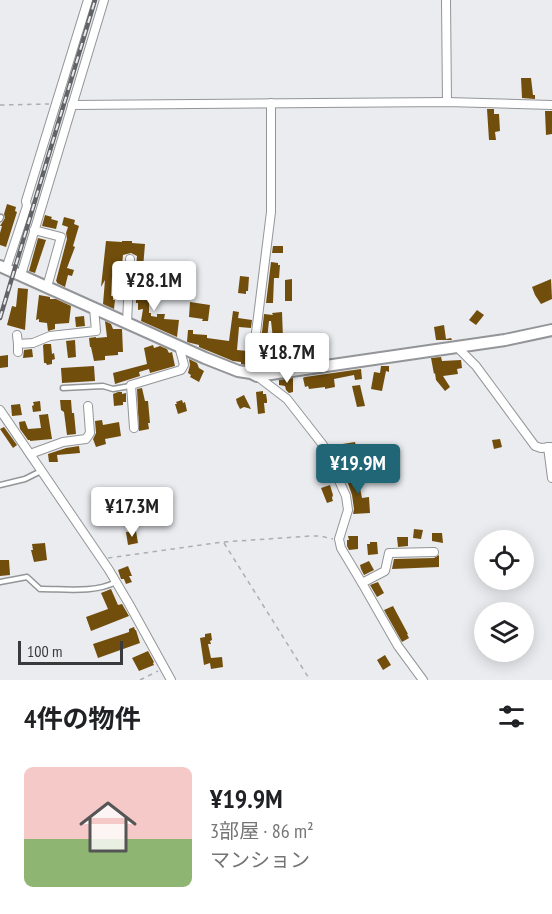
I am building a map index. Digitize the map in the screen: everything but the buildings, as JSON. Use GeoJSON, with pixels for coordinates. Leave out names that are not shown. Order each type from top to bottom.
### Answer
{"type":"FeatureCollection","features":[{"type":"Feature","properties":{"kind":"street"},"geometry":{"type":"LineString","coordinates":[[88,0],[26,201],[27,206],[3,267],[179,346],[238,371],[254,374],[505,340],[552,330]]}},
{"type":"Feature","properties":{"kind":"street"},"geometry":{"type":"LineString","coordinates":[[21,275],[104,0]]}},
{"type":"Feature","properties":{"kind":"street"},"geometry":{"type":"LineString","coordinates":[[446,0],[447,102]]}},
{"type":"Feature","properties":{"kind":"street"},"geometry":{"type":"LineString","coordinates":[[72,105],[447,102],[552,105]]}},
{"type":"Feature","properties":{"kind":"street"},"geometry":{"type":"LineString","coordinates":[[254,374],[271,212],[271,103]]}},
{"type":"Feature","properties":{"kind":"street"},"geometry":{"type":"LineString","coordinates":[[34,230],[61,237],[47,287]]}},
{"type":"Feature","properties":{"kind":"street"},"geometry":{"type":"LineString","coordinates":[[127,323],[130,260]]}},
{"type":"Feature","properties":{"kind":"street"},"geometry":{"type":"LineString","coordinates":[[16,335],[18,348],[50,336],[96,331],[94,308]]}},
{"type":"Feature","properties":{"kind":"street"},"geometry":{"type":"LineString","coordinates":[[134,428],[131,386],[181,370],[184,365],[179,346]]}},
{"type":"Feature","properties":{"kind":"street"},"geometry":{"type":"LineString","coordinates":[[457,347],[476,366],[535,446],[550,447],[552,478]]}},
{"type":"Feature","properties":{"kind":"street"},"geometry":{"type":"LineString","coordinates":[[254,374],[287,399],[323,445],[346,495],[347,514],[339,539],[341,548],[398,646],[423,680]]}},
{"type":"Feature","properties":{"kind":"street"},"geometry":{"type":"LineString","coordinates":[[0,410],[116,582],[171,680]]}},
{"type":"Feature","properties":{"kind":"street"},"geometry":{"type":"LineString","coordinates":[[30,454],[63,442],[86,440],[90,433],[91,411]]}},
{"type":"Feature","properties":{"kind":"street"},"geometry":{"type":"LineString","coordinates":[[362,583],[385,571],[389,553],[434,552]]}},
{"type":"Feature","properties":{"kind":"lane"},"geometry":{"type":"LineString","coordinates":[[63,388],[103,386],[113,389],[131,386]]}},
{"type":"Feature","properties":{"kind":"lane"},"geometry":{"type":"LineString","coordinates":[[0,485],[25,479],[41,471]]}},
{"type":"Feature","properties":{"kind":"lane"},"geometry":{"type":"LineString","coordinates":[[0,582],[27,577],[42,589],[95,588],[116,582]]}},
{"type":"Feature","properties":{"kind":"path"},"geometry":{"type":"LineString","coordinates":[[0,105],[56,104]]}},
{"type":"Feature","properties":{"kind":"path"},"geometry":{"type":"LineString","coordinates":[[102,560],[224,542],[312,536],[339,539]]}},
{"type":"Feature","properties":{"kind":"path"},"geometry":{"type":"LineString","coordinates":[[224,542],[310,680]]}},
{"type":"Feature","properties":{"kind":"path"},"geometry":{"type":"LineString","coordinates":[[140,680],[164,668]]}},
{"type":"Feature","properties":{"kind":"railway"},"geometry":{"type":"LineString","coordinates":[[0,318],[95,0]]}}]}
